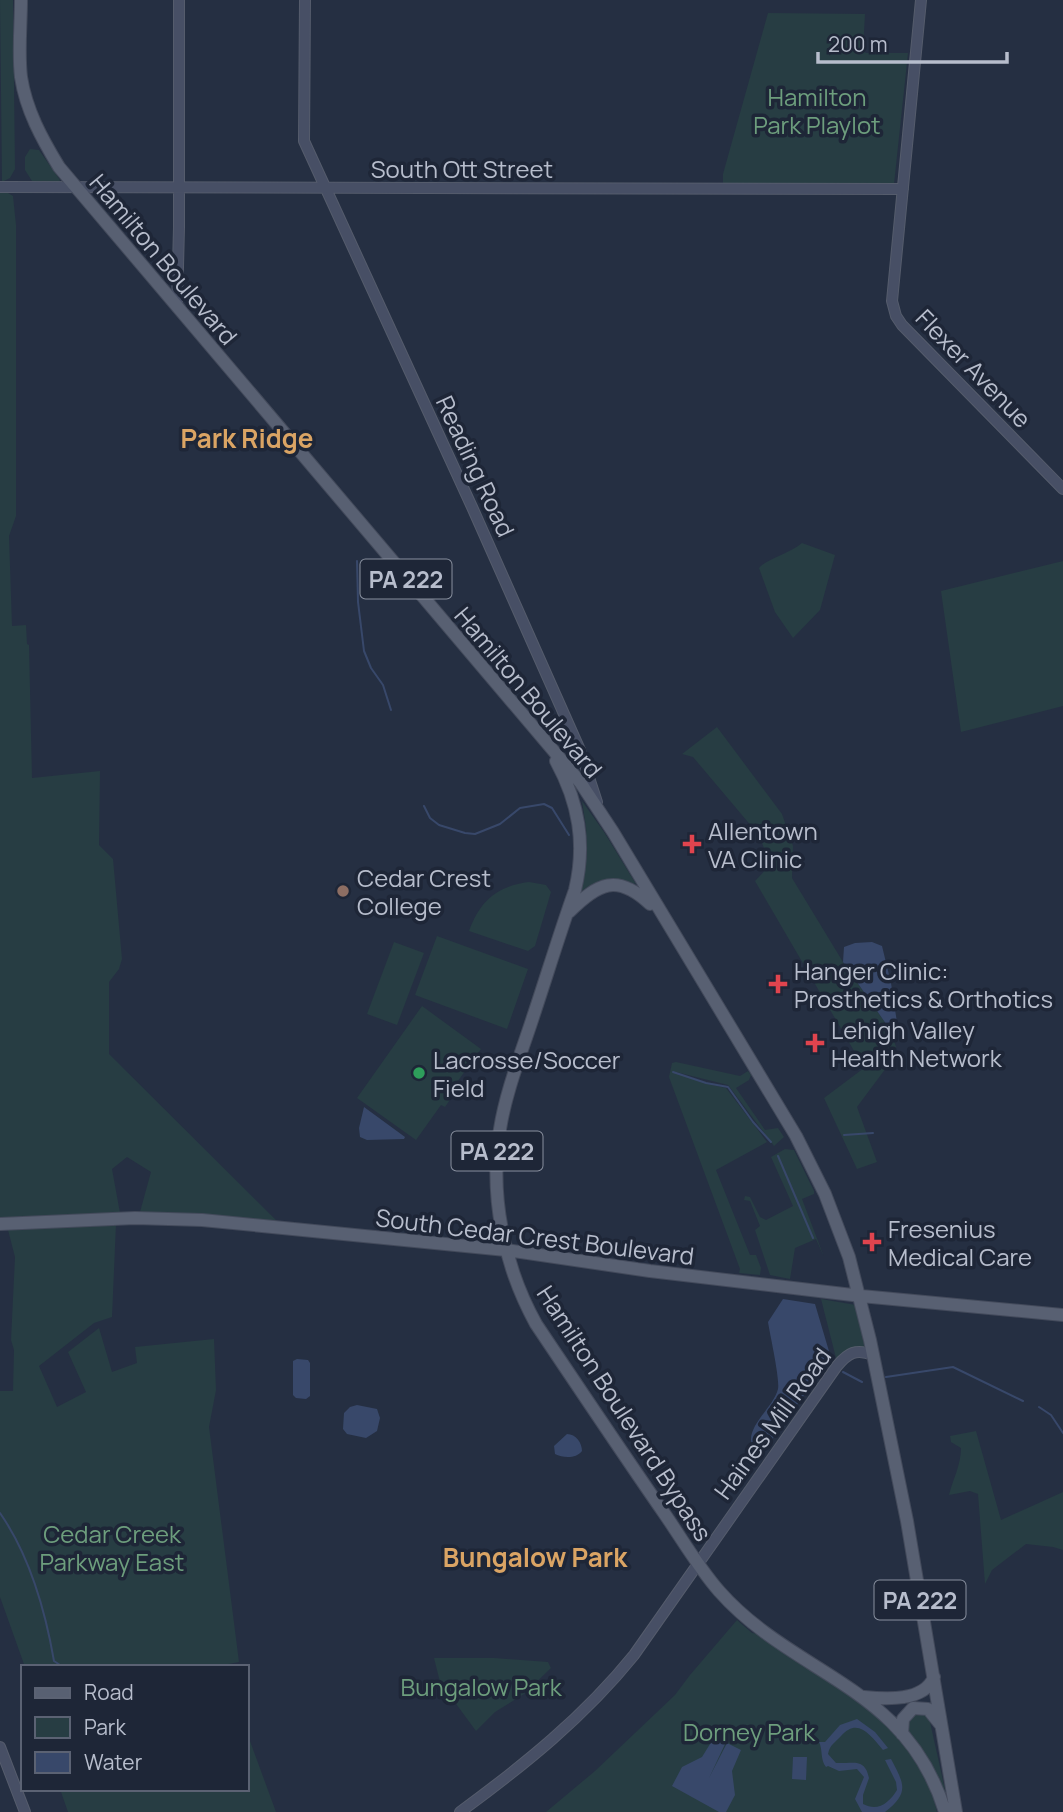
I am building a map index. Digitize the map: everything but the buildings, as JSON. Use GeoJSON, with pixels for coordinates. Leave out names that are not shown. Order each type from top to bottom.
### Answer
{"type":"FeatureCollection","features":[{"type":"Feature","properties":{"kind":"main road","name":"Hamilton Boulevard"},"geometry":{"type":"LineString","coordinates":[[21,0],[21,75],[25,96],[45,143],[75,188],[586,790],[796,1136],[825,1194],[861,1297],[934,1677]]}},
{"type":"Feature","properties":{"kind":"main road","name":"Hamilton Boulevard Bypass"},"geometry":{"type":"LineString","coordinates":[[547,746],[573,797],[580,828],[579,875],[510,1088],[500,1129],[498,1196],[506,1250],[518,1288],[536,1324],[717,1589],[750,1620],[864,1697],[902,1734]]}},
{"type":"Feature","properties":{"kind":"main road"},"geometry":{"type":"LineString","coordinates":[[567,914],[596,888],[617,884],[640,894],[663,916]]}},
{"type":"Feature","properties":{"kind":"main road","name":"South Cedar Crest Boulevard"},"geometry":{"type":"LineString","coordinates":[[0,1224],[169,1218],[506,1250],[861,1297],[1063,1315]]}},
{"type":"Feature","properties":{"kind":"main road"},"geometry":{"type":"LineString","coordinates":[[864,1697],[885,1699],[910,1695],[929,1687],[934,1677]]}},
{"type":"Feature","properties":{"kind":"main road","name":"PA 222"},"geometry":{"type":"LineString","coordinates":[[934,1677],[956,1812]]}},
{"type":"Feature","properties":{"kind":"main road"},"geometry":{"type":"LineString","coordinates":[[902,1734],[901,1723],[905,1715],[917,1707],[931,1712],[943,1727]]}},
{"type":"Feature","properties":{"kind":"main road","name":"PA 222"},"geometry":{"type":"LineString","coordinates":[[902,1734],[927,1770],[945,1812]]}},
{"type":"Feature","properties":{"kind":"street"},"geometry":{"type":"LineString","coordinates":[[177,307],[179,0]]}},
{"type":"Feature","properties":{"kind":"street","name":"Reading Road"},"geometry":{"type":"LineString","coordinates":[[305,0],[304,141],[470,502],[580,750],[600,812]]}},
{"type":"Feature","properties":{"kind":"street"},"geometry":{"type":"LineString","coordinates":[[903,189],[921,0]]}},
{"type":"Feature","properties":{"kind":"street","name":"South Ott Street"},"geometry":{"type":"LineString","coordinates":[[0,187],[903,189]]}},
{"type":"Feature","properties":{"kind":"street","name":"Flexer Avenue"},"geometry":{"type":"LineString","coordinates":[[903,189],[892,301],[896,316],[1063,489]]}},
{"type":"Feature","properties":{"kind":"street"},"geometry":{"type":"LineString","coordinates":[[558,757],[580,750]]}},
{"type":"Feature","properties":{"kind":"street","name":"Haines Mill Road"},"geometry":{"type":"LineString","coordinates":[[460,1812],[541,1751],[584,1711],[634,1654],[836,1366],[850,1354],[859,1351],[873,1355]]}},
{"type":"Feature","properties":{"kind":"street"},"geometry":{"type":"LineString","coordinates":[[0,1747],[25,1812]]}},
{"type":"Feature","properties":{"kind":"green space"},"geometry":{"type":"Polygon","coordinates":[[[0,0],[13,0],[15,169],[10,178],[2,182],[0,0]]]}},
{"type":"Feature","properties":{"kind":"green space","name":"Hamilton Park Playlot"},"geometry":{"type":"Polygon","coordinates":[[[768,13],[865,14],[863,50],[866,53],[908,53],[894,184],[723,184],[723,174],[768,13]]]}},
{"type":"Feature","properties":{"kind":"green space"},"geometry":{"type":"Polygon","coordinates":[[[30,149],[39,150],[59,182],[32,181],[25,170],[25,157],[30,149]]]}},
{"type":"Feature","properties":{"kind":"green space"},"geometry":{"type":"Polygon","coordinates":[[[0,193],[13,196],[16,225],[16,516],[9,536],[12,626],[26,625],[29,645],[32,778],[100,771],[99,845],[113,859],[122,959],[119,969],[109,982],[109,1054],[281,1225],[213,1216],[140,1212],[151,1172],[127,1157],[112,1169],[120,1213],[0,1220],[0,193]]]}},
{"type":"Feature","properties":{"kind":"green space"},"geometry":{"type":"Polygon","coordinates":[[[802,543],[835,555],[820,610],[793,638],[775,612],[759,568],[802,543]]]}},
{"type":"Feature","properties":{"kind":"green space"},"geometry":{"type":"Polygon","coordinates":[[[1063,561],[1063,706],[961,732],[941,591],[1063,561]]]}},
{"type":"Feature","properties":{"kind":"green space"},"geometry":{"type":"Polygon","coordinates":[[[717,727],[782,814],[793,846],[792,878],[843,962],[891,1031],[896,1047],[889,1064],[857,1107],[877,1162],[857,1169],[824,1098],[864,1068],[755,881],[771,864],[758,834],[693,757],[682,754],[717,727]]]}},
{"type":"Feature","properties":{"kind":"green space"},"geometry":{"type":"Polygon","coordinates":[[[582,801],[636,884],[607,881],[593,884],[580,892],[587,856],[582,801]]]}},
{"type":"Feature","properties":{"kind":"green space"},"geometry":{"type":"Polygon","coordinates":[[[529,882],[546,885],[551,892],[535,946],[528,951],[469,931],[484,903],[491,897],[508,887],[529,882]]]}},
{"type":"Feature","properties":{"kind":"green space"},"geometry":{"type":"Polygon","coordinates":[[[437,936],[528,969],[507,1029],[415,995],[437,936]]]}},
{"type":"Feature","properties":{"kind":"green space"},"geometry":{"type":"Polygon","coordinates":[[[394,942],[424,953],[397,1025],[367,1014],[394,942]]]}},
{"type":"Feature","properties":{"kind":"green space","name":"Lacrosse/Soccer Field"},"geometry":{"type":"Polygon","coordinates":[[[422,1006],[481,1049],[455,1085],[458,1088],[445,1107],[441,1105],[416,1140],[357,1098],[422,1006]]]}},
{"type":"Feature","properties":{"kind":"green space"},"geometry":{"type":"Polygon","coordinates":[[[672,1063],[740,1076],[748,1071],[751,1075],[749,1080],[736,1088],[765,1130],[778,1128],[784,1137],[774,1146],[728,1085],[672,1071],[703,1083],[726,1088],[767,1142],[716,1170],[750,1255],[756,1255],[761,1268],[760,1275],[739,1273],[740,1269],[669,1077],[672,1063]]]}},
{"type":"Feature","properties":{"kind":"green space"},"geometry":{"type":"Polygon","coordinates":[[[785,1149],[794,1150],[814,1191],[814,1194],[802,1199],[824,1257],[816,1239],[795,1248],[790,1279],[770,1275],[755,1230],[760,1226],[750,1201],[744,1200],[745,1196],[750,1197],[760,1217],[766,1220],[793,1206],[771,1157],[785,1149]]]}},
{"type":"Feature","properties":{"kind":"green space","name":"Cedar Creek Parkway East"},"geometry":{"type":"Polygon","coordinates":[[[116,1224],[112,1317],[94,1323],[39,1366],[57,1407],[86,1392],[68,1352],[99,1328],[112,1372],[137,1363],[135,1347],[214,1339],[216,1390],[209,1427],[239,1662],[223,1665],[24,1665],[0,1597],[0,1391],[13,1391],[14,1350],[11,1340],[15,1257],[8,1230],[116,1224]]]}},
{"type":"Feature","properties":{"kind":"green space"},"geometry":{"type":"Polygon","coordinates":[[[821,1299],[856,1305],[865,1347],[836,1358],[821,1299]]]}},
{"type":"Feature","properties":{"kind":"green space"},"geometry":{"type":"Polygon","coordinates":[[[976,1431],[1001,1520],[1063,1492],[1063,1550],[1026,1544],[992,1570],[985,1584],[978,1494],[970,1491],[949,1495],[961,1454],[961,1448],[951,1442],[950,1436],[976,1431]]]}},
{"type":"Feature","properties":{"kind":"green space","name":"Dorney Park"},"geometry":{"type":"Polygon","coordinates":[[[737,1620],[752,1633],[759,1634],[840,1687],[891,1728],[911,1753],[927,1781],[937,1812],[546,1812],[595,1771],[675,1695],[737,1620]]]}},
{"type":"Feature","properties":{"kind":"green space","name":"Bungalow Park"},"geometry":{"type":"Polygon","coordinates":[[[434,1658],[494,1658],[548,1662],[551,1668],[524,1694],[495,1712],[476,1731],[440,1682],[434,1658]]]}},
{"type":"Feature","properties":{"kind":"green space"},"geometry":{"type":"Polygon","coordinates":[[[924,1711],[932,1720],[930,1722],[950,1812],[907,1736],[907,1716],[924,1711]]]}},
{"type":"Feature","properties":{"kind":"green space"},"geometry":{"type":"Polygon","coordinates":[[[248,1736],[276,1812],[68,1812],[61,1791],[248,1791],[248,1736]]]}},
{"type":"Feature","properties":{"kind":"water"},"geometry":{"type":"Polygon","coordinates":[[[872,942],[882,946],[891,983],[898,1029],[891,1031],[843,962],[844,947],[872,942]]]}},
{"type":"Feature","properties":{"kind":"water"},"geometry":{"type":"Polygon","coordinates":[[[364,1107],[405,1137],[404,1139],[367,1140],[360,1137],[359,1128],[364,1107]]]}},
{"type":"Feature","properties":{"kind":"water"},"geometry":{"type":"Polygon","coordinates":[[[783,1299],[815,1304],[831,1358],[765,1449],[757,1453],[751,1437],[778,1389],[768,1322],[783,1299]]]}},
{"type":"Feature","properties":{"kind":"water"},"geometry":{"type":"Polygon","coordinates":[[[308,1360],[310,1363],[310,1396],[306,1399],[293,1395],[293,1361],[308,1360]]]}},
{"type":"Feature","properties":{"kind":"water"},"geometry":{"type":"Polygon","coordinates":[[[357,1405],[377,1409],[380,1418],[377,1431],[366,1438],[347,1434],[343,1429],[344,1413],[357,1405]]]}},
{"type":"Feature","properties":{"kind":"water"},"geometry":{"type":"Polygon","coordinates":[[[567,1434],[576,1437],[581,1445],[582,1451],[573,1457],[555,1454],[554,1446],[567,1434]]]}},
{"type":"Feature","properties":{"kind":"water"},"geometry":{"type":"Polygon","coordinates":[[[857,1719],[875,1732],[888,1748],[883,1750],[864,1730],[853,1728],[833,1744],[828,1754],[836,1763],[857,1763],[864,1767],[869,1778],[863,1804],[874,1807],[887,1802],[897,1790],[885,1760],[891,1759],[902,1787],[898,1799],[885,1812],[862,1812],[855,1799],[864,1777],[857,1769],[839,1771],[826,1767],[823,1761],[819,1742],[825,1742],[840,1725],[857,1719]]]}},
{"type":"Feature","properties":{"kind":"water"},"geometry":{"type":"Polygon","coordinates":[[[715,1736],[726,1742],[709,1778],[727,1743],[741,1750],[732,1771],[735,1795],[726,1812],[719,1812],[672,1786],[682,1767],[702,1757],[715,1736]]]}},
{"type":"Feature","properties":{"kind":"water"},"geometry":{"type":"Polygon","coordinates":[[[793,1757],[807,1757],[806,1780],[792,1779],[793,1757]]]}},
{"type":"Feature","properties":{"kind":"waterway"},"geometry":{"type":"LineString","coordinates":[[357,561],[358,602],[364,651],[371,668],[383,685],[391,710]]}},
{"type":"Feature","properties":{"kind":"waterway"},"geometry":{"type":"LineString","coordinates":[[424,806],[430,818],[439,825],[475,834],[500,824],[520,808],[544,804],[552,808],[569,835]]}},
{"type":"Feature","properties":{"kind":"waterway"},"geometry":{"type":"LineString","coordinates":[[673,1072],[728,1087],[771,1142]]}},
{"type":"Feature","properties":{"kind":"waterway"},"geometry":{"type":"LineString","coordinates":[[844,1135],[873,1133]]}},
{"type":"Feature","properties":{"kind":"waterway"},"geometry":{"type":"LineString","coordinates":[[778,1156],[813,1238]]}},
{"type":"Feature","properties":{"kind":"waterway"},"geometry":{"type":"LineString","coordinates":[[886,1377],[953,1367],[1023,1401]]}},
{"type":"Feature","properties":{"kind":"waterway"},"geometry":{"type":"LineString","coordinates":[[843,1372],[862,1382]]}},
{"type":"Feature","properties":{"kind":"waterway"},"geometry":{"type":"LineString","coordinates":[[1039,1407],[1051,1415],[1063,1433]]}},
{"type":"Feature","properties":{"kind":"waterway"},"geometry":{"type":"LineString","coordinates":[[0,1513],[28,1565],[41,1603],[54,1661],[60,1665]]}},
{"type":"Feature","properties":{"kind":"place","name":"Allentown VA Clinic"},"geometry":{"type":"Point","coordinates":[692,844]}},
{"type":"Feature","properties":{"kind":"place","name":"Cedar Crest College"},"geometry":{"type":"Point","coordinates":[343,891]}},
{"type":"Feature","properties":{"kind":"place","name":"Hanger Clinic: Prosthetics & Orthotics"},"geometry":{"type":"Point","coordinates":[778,984]}},
{"type":"Feature","properties":{"kind":"place","name":"Lehigh Valley Health Network"},"geometry":{"type":"Point","coordinates":[815,1043]}},
{"type":"Feature","properties":{"kind":"place","name":"Lacrosse/Soccer Field"},"geometry":{"type":"Point","coordinates":[419,1073]}},
{"type":"Feature","properties":{"kind":"place","name":"Fresenius Medical Care"},"geometry":{"type":"Point","coordinates":[872,1242]}},
{"type":"Feature","properties":{"kind":"district","name":"Park Ridge"},"geometry":{"type":"Point","coordinates":[247,438]}},
{"type":"Feature","properties":{"kind":"district","name":"Bungalow Park"},"geometry":{"type":"Point","coordinates":[535,1557]}}]}
